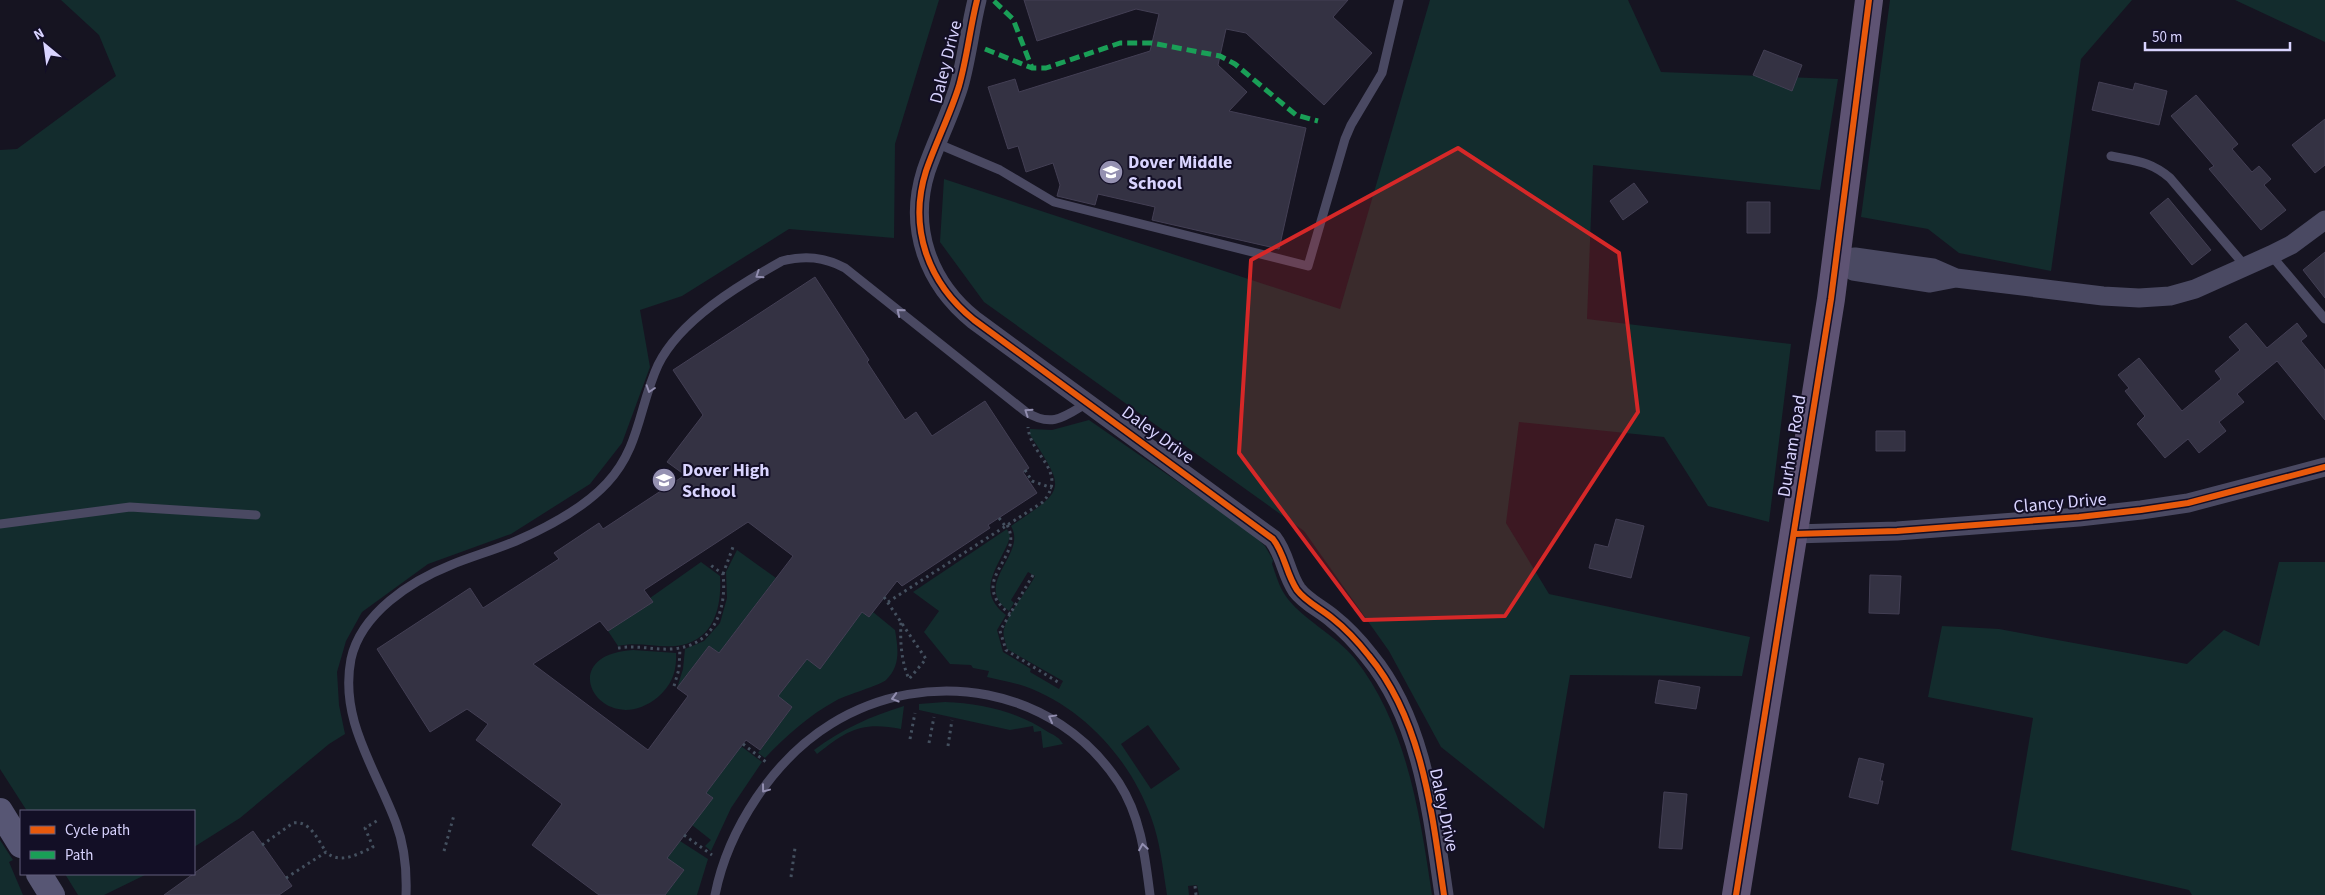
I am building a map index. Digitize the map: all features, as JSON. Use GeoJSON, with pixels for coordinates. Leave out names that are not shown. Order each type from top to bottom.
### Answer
{"type":"FeatureCollection","features":[{"type":"Feature","properties":{"kind":"main road","name":"Durham Road"},"geometry":{"type":"LineString","coordinates":[[1736,895],[1837,259],[1869,0]]}},
{"type":"Feature","properties":{"kind":"street","name":"Daley Drive"},"geometry":{"type":"LineString","coordinates":[[977,0],[959,84],[926,172],[919,210],[924,248],[938,281],[960,309],[1266,532],[1279,546],[1296,590],[1346,631],[1372,660],[1399,704],[1409,728],[1427,793],[1444,895]]}},
{"type":"Feature","properties":{"kind":"street"},"geometry":{"type":"LineString","coordinates":[[1837,259],[1855,257],[1932,268],[1956,278],[2140,298],[2170,296],[2271,256],[2325,220]]}},
{"type":"Feature","properties":{"kind":"street","name":"Clancy Drive"},"geometry":{"type":"LineString","coordinates":[[1794,534],[1897,531],[2141,510],[2188,503],[2325,467]]}},
{"type":"Feature","properties":{"kind":"street"},"geometry":{"type":"LineString","coordinates":[[0,811],[20,843]]}},
{"type":"Feature","properties":{"kind":"street"},"geometry":{"type":"LineString","coordinates":[[40,875],[52,895]]}},
{"type":"Feature","properties":{"kind":"lane"},"geometry":{"type":"LineString","coordinates":[[936,143],[1000,170],[1054,202],[1308,266],[1345,139],[1351,125],[1382,73],[1400,0]]}},
{"type":"Feature","properties":{"kind":"lane"},"geometry":{"type":"LineString","coordinates":[[2111,156],[2148,163],[2170,178],[2246,267]]}},
{"type":"Feature","properties":{"kind":"lane"},"geometry":{"type":"LineString","coordinates":[[2271,256],[2325,319]]}},
{"type":"Feature","properties":{"kind":"lane"},"geometry":{"type":"LineString","coordinates":[[406,895],[407,867],[401,840],[395,821],[359,741],[354,724],[349,673],[354,650],[363,630],[381,608],[419,580],[450,565],[516,541],[568,514],[595,495],[618,470],[634,442],[658,365],[672,343],[692,320],[764,271],[782,261],[809,257],[823,259],[845,268],[1030,415],[1041,421],[1063,418],[1087,403]]}},
{"type":"Feature","properties":{"kind":"lane"},"geometry":{"type":"LineString","coordinates":[[0,524],[130,507],[256,515]]}},
{"type":"Feature","properties":{"kind":"lane"},"geometry":{"type":"LineString","coordinates":[[715,895],[719,877],[740,828],[781,767],[805,743],[831,724],[857,711],[897,697],[940,691],[986,694],[1015,701],[1056,720],[1078,736],[1097,755],[1120,784],[1134,813],[1143,840],[1150,895]]}},
{"type":"Feature","properties":{"kind":"path"},"geometry":{"type":"LineString","coordinates":[[888,602],[1043,502],[1052,488],[1050,470],[1029,437],[1030,415]]}},
{"type":"Feature","properties":{"kind":"path"},"geometry":{"type":"LineString","coordinates":[[1025,470],[1032,481],[1052,488]]}},
{"type":"Feature","properties":{"kind":"path"},"geometry":{"type":"LineString","coordinates":[[999,518],[1012,533],[1011,543],[994,582],[992,593],[998,605],[1010,614]]}},
{"type":"Feature","properties":{"kind":"path"},"geometry":{"type":"LineString","coordinates":[[618,648],[637,646],[663,649],[680,648],[700,640],[714,626],[723,604],[725,590],[723,574],[733,547]]}},
{"type":"Feature","properties":{"kind":"path"},"geometry":{"type":"LineString","coordinates":[[708,564],[723,574]]}},
{"type":"Feature","properties":{"kind":"path"},"geometry":{"type":"LineString","coordinates":[[1032,575],[1000,631],[1006,650],[1061,684]]}},
{"type":"Feature","properties":{"kind":"path"},"geometry":{"type":"LineString","coordinates":[[884,597],[926,659],[909,679],[904,667],[900,621]]}},
{"type":"Feature","properties":{"kind":"path"},"geometry":{"type":"LineString","coordinates":[[674,686],[680,669],[680,648]]}},
{"type":"Feature","properties":{"kind":"path"},"geometry":{"type":"LineString","coordinates":[[910,739],[915,713]]}},
{"type":"Feature","properties":{"kind":"path"},"geometry":{"type":"LineString","coordinates":[[929,743],[934,717]]}},
{"type":"Feature","properties":{"kind":"path"},"geometry":{"type":"LineString","coordinates":[[948,746],[952,720]]}},
{"type":"Feature","properties":{"kind":"path"},"geometry":{"type":"LineString","coordinates":[[743,744],[766,762]]}},
{"type":"Feature","properties":{"kind":"path"},"geometry":{"type":"LineString","coordinates":[[444,851],[454,815]]}},
{"type":"Feature","properties":{"kind":"path"},"geometry":{"type":"LineString","coordinates":[[262,845],[294,823],[299,822],[308,826],[326,852],[332,857],[352,856],[373,847],[365,828],[380,819],[393,846],[401,840]]}},
{"type":"Feature","properties":{"kind":"path"},"geometry":{"type":"LineString","coordinates":[[684,835],[713,856]]}},
{"type":"Feature","properties":{"kind":"path"},"geometry":{"type":"LineString","coordinates":[[791,876],[795,848]]}},
{"type":"Feature","properties":{"kind":"path"},"geometry":{"type":"LineString","coordinates":[[286,878],[326,852]]}},
{"type":"Feature","properties":{"kind":"path"},"geometry":{"type":"LineString","coordinates":[[1195,886],[1196,895]]}},
{"type":"Feature","properties":{"kind":"highlighted area"},"geometry":{"type":"Polygon","coordinates":[[[1458,148],[1619,253],[1638,412],[1505,616],[1364,620],[1239,453],[1251,260],[1458,148]]]}},
{"type":"Feature","properties":{"kind":"green space"},"geometry":{"type":"Polygon","coordinates":[[[61,0],[939,0],[895,144],[894,238],[789,229],[682,296],[640,310],[650,367],[622,443],[590,484],[511,534],[428,564],[362,612],[346,641],[337,672],[339,705],[345,734],[329,744],[240,818],[195,846],[195,810],[26,810],[0,769],[0,150],[17,149],[116,76],[99,35],[61,0]]]}},
{"type":"Feature","properties":{"kind":"green space"},"geometry":{"type":"Polygon","coordinates":[[[1430,0],[1628,0],[1661,72],[1838,79],[1820,190],[1593,165],[1587,319],[1791,344],[1769,522],[1708,506],[1664,437],[1519,422],[1506,523],[1549,594],[1750,637],[1742,676],[1570,675],[1544,829],[1441,747],[1389,651],[1304,531],[984,302],[940,242],[944,179],[1340,309],[1430,0]]]}},
{"type":"Feature","properties":{"kind":"green space"},"geometry":{"type":"Polygon","coordinates":[[[1890,0],[2132,0],[2081,59],[2051,271],[1959,253],[1928,229],[1861,217],[1890,0]]]}},
{"type":"Feature","properties":{"kind":"green space"},"geometry":{"type":"Polygon","coordinates":[[[2235,0],[2325,0],[2325,42],[2235,0]]]}},
{"type":"Feature","properties":{"kind":"green space"},"geometry":{"type":"Polygon","coordinates":[[[1089,420],[1250,532],[1265,546],[1273,560],[1272,564],[1285,595],[1300,611],[1338,642],[1355,659],[1373,685],[1387,712],[1399,742],[1416,803],[1432,895],[1199,895],[1197,885],[1188,886],[1189,895],[1167,895],[1159,845],[1151,817],[1131,775],[1102,738],[1085,721],[1046,695],[1024,686],[987,677],[989,671],[973,668],[971,665],[950,664],[924,632],[939,611],[913,592],[1007,529],[1010,536],[994,572],[990,589],[992,598],[1006,615],[997,630],[1003,652],[1031,669],[1030,672],[1059,689],[1063,681],[1007,649],[1003,633],[1006,622],[1035,576],[1028,572],[1011,600],[1014,603],[1009,611],[999,601],[996,590],[997,580],[1013,548],[1014,537],[1011,526],[1042,504],[1055,488],[1050,468],[1030,435],[1030,429],[1052,430],[1089,420]],[[1148,725],[1121,744],[1151,789],[1180,769],[1148,725]]]}},
{"type":"Feature","properties":{"kind":"green space"},"geometry":{"type":"Polygon","coordinates":[[[737,550],[776,578],[719,653],[709,646],[677,688],[683,669],[685,649],[704,641],[720,623],[727,598],[726,572],[737,550]]]}},
{"type":"Feature","properties":{"kind":"green space"},"geometry":{"type":"Polygon","coordinates":[[[701,562],[720,576],[717,611],[707,630],[699,638],[676,646],[633,644],[618,646],[608,631],[652,602],[650,598],[701,562]]]}},
{"type":"Feature","properties":{"kind":"green space"},"geometry":{"type":"Polygon","coordinates":[[[2279,562],[2325,562],[2325,895],[2192,895],[2189,890],[2011,850],[2033,718],[1928,697],[1942,626],[1999,629],[2187,664],[2224,630],[2259,646],[2279,562]]]}},
{"type":"Feature","properties":{"kind":"green space"},"geometry":{"type":"Polygon","coordinates":[[[862,612],[869,617],[873,612],[895,630],[897,656],[891,675],[883,682],[841,698],[817,712],[765,758],[758,753],[792,707],[778,696],[807,659],[820,668],[862,612]]]}},
{"type":"Feature","properties":{"kind":"green space"},"geometry":{"type":"Polygon","coordinates":[[[633,650],[676,653],[676,666],[670,683],[658,697],[638,708],[619,709],[604,703],[594,692],[590,679],[594,666],[608,655],[633,650]]]}},
{"type":"Feature","properties":{"kind":"green space"},"geometry":{"type":"Polygon","coordinates":[[[945,702],[972,704],[1012,714],[1055,736],[1063,744],[1043,748],[1041,731],[1034,732],[1033,726],[1010,730],[919,710],[919,704],[945,702]]]}},
{"type":"Feature","properties":{"kind":"green space"},"geometry":{"type":"Polygon","coordinates":[[[904,706],[901,729],[876,726],[865,727],[846,733],[817,754],[814,750],[857,724],[904,706]]]}},
{"type":"Feature","properties":{"kind":"green space"},"geometry":{"type":"Polygon","coordinates":[[[741,746],[762,762],[731,808],[711,851],[705,846],[711,840],[692,825],[712,798],[706,793],[741,746]]]}},
{"type":"Feature","properties":{"kind":"green space"},"geometry":{"type":"Polygon","coordinates":[[[0,840],[13,860],[9,862],[23,895],[0,895],[0,840]]]}},
{"type":"Feature","properties":{"kind":"green space"},"geometry":{"type":"Polygon","coordinates":[[[680,841],[708,859],[697,895],[665,895],[683,870],[667,858],[680,841]]]}},
{"type":"Feature","properties":{"kind":"green space"},"geometry":{"type":"Polygon","coordinates":[[[66,875],[145,875],[104,895],[78,895],[66,875]]]}},
{"type":"Feature","properties":{"kind":"building"},"geometry":{"type":"Polygon","coordinates":[[[1024,0],[1348,0],[1333,17],[1372,53],[1324,105],[1246,33],[1226,29],[1218,65],[1247,92],[1229,111],[1306,128],[1279,249],[1152,220],[1155,207],[1098,194],[1095,205],[1057,196],[1060,185],[1053,163],[1026,172],[1018,146],[1008,149],[988,87],[1015,79],[1019,92],[1150,51],[1159,14],[1136,9],[1037,41],[1024,0]]]}},
{"type":"Feature","properties":{"kind":"building"},"geometry":{"type":"Polygon","coordinates":[[[1764,50],[1802,65],[1792,91],[1753,75],[1764,50]]]}},
{"type":"Feature","properties":{"kind":"building"},"geometry":{"type":"Polygon","coordinates":[[[2099,82],[2133,90],[2135,83],[2167,91],[2159,125],[2092,110],[2099,82]]]}},
{"type":"Feature","properties":{"kind":"building"},"geometry":{"type":"Polygon","coordinates":[[[2196,95],[2238,144],[2232,149],[2252,172],[2259,166],[2271,179],[2264,185],[2286,210],[2261,230],[2209,169],[2214,166],[2171,116],[2196,95]]]}},
{"type":"Feature","properties":{"kind":"building"},"geometry":{"type":"Polygon","coordinates":[[[2325,119],[2325,165],[2315,173],[2292,145],[2325,119]]]}},
{"type":"Feature","properties":{"kind":"building"},"geometry":{"type":"Polygon","coordinates":[[[1634,183],[1648,202],[1623,220],[1610,201],[1634,183]]]}},
{"type":"Feature","properties":{"kind":"building"},"geometry":{"type":"Polygon","coordinates":[[[2168,198],[2211,250],[2192,265],[2150,213],[2168,198]]]}},
{"type":"Feature","properties":{"kind":"building"},"geometry":{"type":"Polygon","coordinates":[[[1747,202],[1770,202],[1770,233],[1747,233],[1747,202]]]}},
{"type":"Feature","properties":{"kind":"building"},"geometry":{"type":"Polygon","coordinates":[[[2325,252],[2325,298],[2303,270],[2325,252]]]}},
{"type":"Feature","properties":{"kind":"building","name":"Dover High School"},"geometry":{"type":"Polygon","coordinates":[[[815,277],[905,420],[916,412],[932,436],[985,401],[1029,468],[1023,472],[1037,493],[988,525],[990,528],[902,586],[897,581],[869,617],[862,612],[820,669],[807,659],[778,696],[792,707],[760,750],[746,740],[706,793],[713,798],[667,858],[684,870],[665,895],[599,895],[532,845],[562,804],[476,740],[488,724],[467,709],[430,732],[377,649],[470,588],[483,608],[559,559],[554,553],[599,523],[603,529],[685,475],[667,462],[703,415],[673,370],[815,277]],[[748,522],[644,590],[653,602],[608,631],[600,621],[533,664],[648,750],[688,696],[677,688],[709,646],[719,653],[793,556],[748,522]]]}},
{"type":"Feature","properties":{"kind":"building"},"geometry":{"type":"Polygon","coordinates":[[[2246,323],[2267,348],[2297,323],[2307,336],[2301,341],[2325,370],[2325,420],[2277,361],[2237,394],[2244,402],[2219,422],[2226,431],[2199,453],[2188,439],[2165,458],[2137,424],[2145,416],[2125,391],[2129,388],[2118,375],[2139,358],[2182,411],[2221,379],[2215,371],[2240,350],[2229,337],[2246,323]]]}},
{"type":"Feature","properties":{"kind":"building"},"geometry":{"type":"Polygon","coordinates":[[[1876,431],[1905,431],[1905,451],[1876,451],[1876,431]]]}},
{"type":"Feature","properties":{"kind":"building"},"geometry":{"type":"Polygon","coordinates":[[[1616,519],[1644,526],[1631,578],[1589,568],[1595,544],[1608,547],[1616,519]]]}},
{"type":"Feature","properties":{"kind":"building"},"geometry":{"type":"Polygon","coordinates":[[[1870,575],[1901,576],[1899,614],[1869,613],[1870,575]]]}},
{"type":"Feature","properties":{"kind":"building"},"geometry":{"type":"Polygon","coordinates":[[[1659,680],[1700,687],[1696,709],[1655,703],[1659,680]]]}},
{"type":"Feature","properties":{"kind":"building"},"geometry":{"type":"Polygon","coordinates":[[[1859,758],[1884,764],[1880,781],[1883,781],[1878,804],[1849,797],[1859,758]]]}},
{"type":"Feature","properties":{"kind":"building"},"geometry":{"type":"Polygon","coordinates":[[[1664,792],[1687,794],[1682,849],[1659,848],[1664,792]]]}},
{"type":"Feature","properties":{"kind":"building"},"geometry":{"type":"Polygon","coordinates":[[[253,831],[292,886],[279,895],[164,895],[192,875],[195,875],[195,873],[253,831]]]}},
{"type":"Feature","properties":{"kind":"marked path"},"geometry":{"type":"LineString","coordinates":[[994,1],[1013,19],[1032,68]]}},
{"type":"Feature","properties":{"kind":"marked path"},"geometry":{"type":"LineString","coordinates":[[985,49],[1032,68],[1046,68],[1120,43],[1152,43],[1220,56],[1235,64],[1296,115],[1318,121]]}},
{"type":"Feature","properties":{"kind":"cycle path"},"geometry":{"type":"LineString","coordinates":[[977,0],[959,86],[926,171],[921,192],[919,213],[921,233],[926,253],[934,272],[958,305],[974,320],[1273,539],[1297,590],[1342,627],[1365,651],[1387,682],[1402,709],[1413,739],[1429,801],[1444,895]]}},
{"type":"Feature","properties":{"kind":"cycle path"},"geometry":{"type":"LineString","coordinates":[[1736,895],[1831,299],[1869,0]]}},
{"type":"Feature","properties":{"kind":"cycle path"},"geometry":{"type":"LineString","coordinates":[[1794,534],[1897,531],[2079,517],[2141,510],[2188,503],[2325,467]]}},
{"type":"Feature","properties":{"kind":"place","name":"Dover Middle School"},"geometry":{"type":"Point","coordinates":[1111,172]}},
{"type":"Feature","properties":{"kind":"place","name":"Dover High School"},"geometry":{"type":"Point","coordinates":[664,480]}}]}
